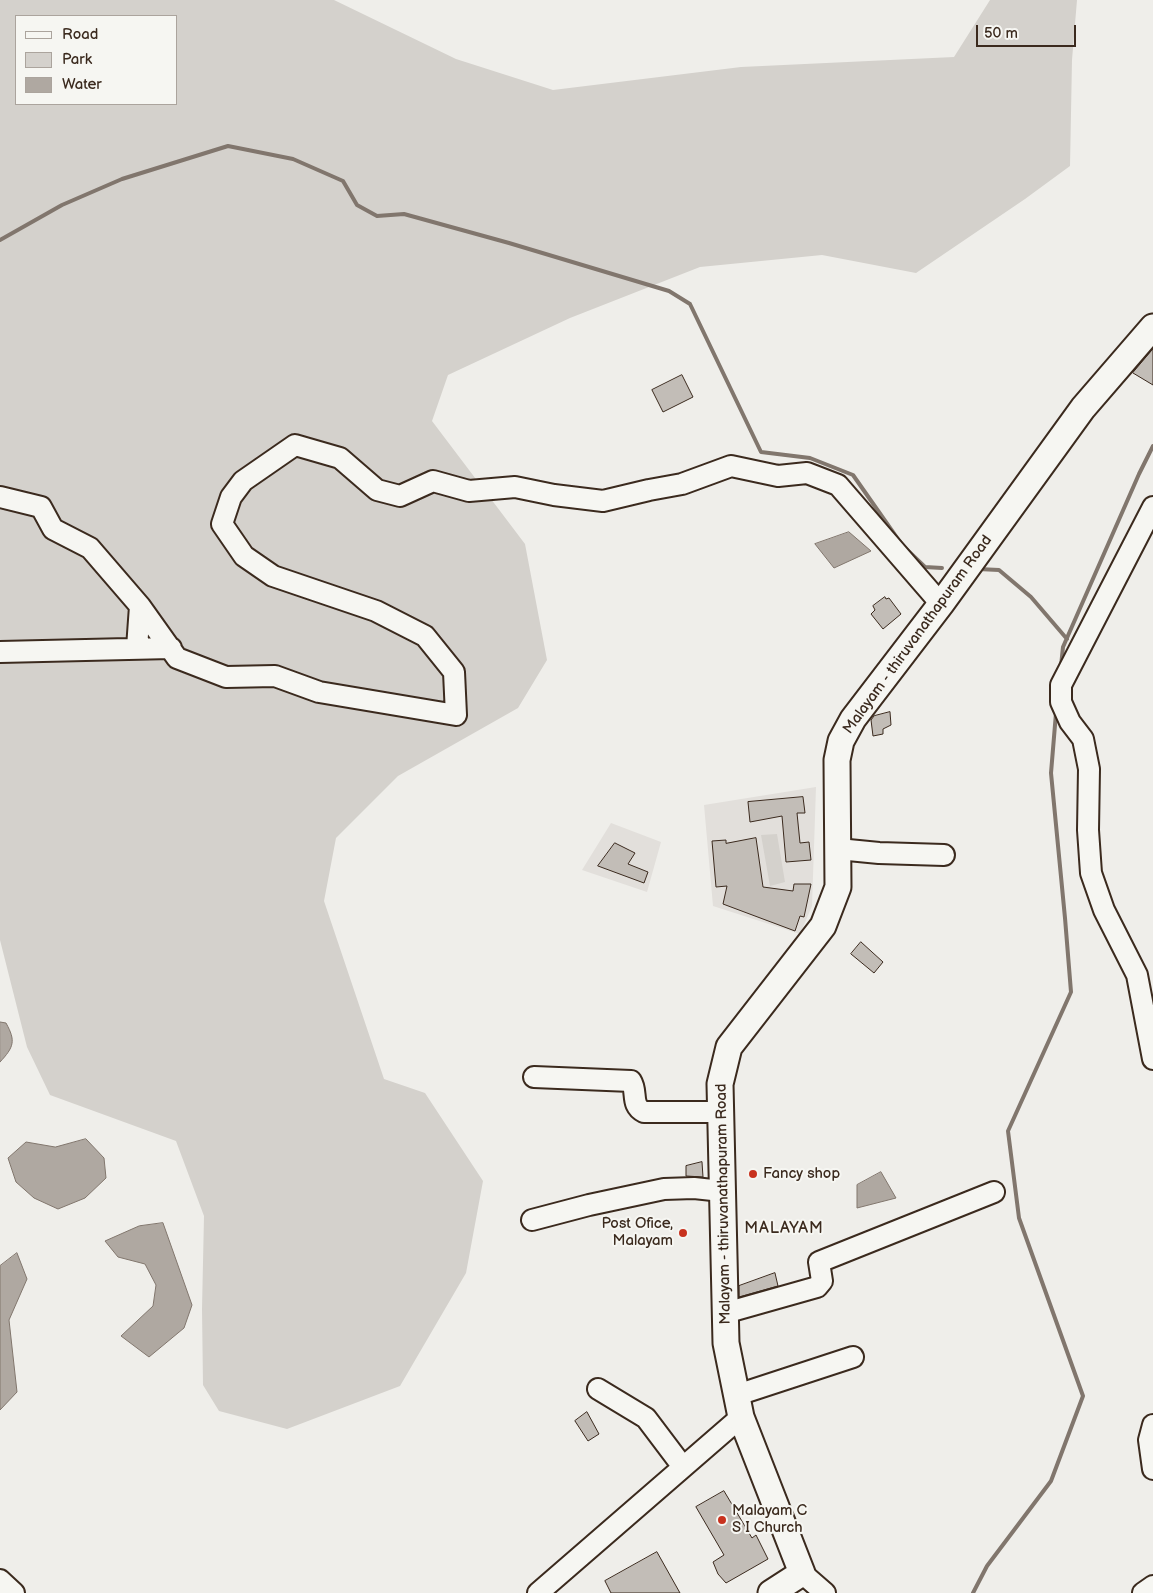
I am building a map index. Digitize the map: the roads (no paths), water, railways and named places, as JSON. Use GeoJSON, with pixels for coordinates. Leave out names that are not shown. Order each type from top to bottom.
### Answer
{"type":"FeatureCollection","features":[{"type":"Feature","properties":{"kind":"main road","name":"Malayam - thiruvanathapuram Road"},"geometry":{"type":"LineString","coordinates":[[802,1573],[739,1406],[726,1343],[720,1084],[729,1047],[823,926],[838,887],[837,760],[841,741],[853,719],[941,604],[1083,408],[1153,327]]}},
{"type":"Feature","properties":{"kind":"main road"},"geometry":{"type":"LineString","coordinates":[[772,1593],[802,1573]]}},
{"type":"Feature","properties":{"kind":"street"},"geometry":{"type":"LineString","coordinates":[[0,497],[41,507],[53,529],[90,548],[140,606],[178,658],[226,677],[275,676],[318,692],[456,715],[454,672],[425,636],[376,611],[273,576],[244,556],[222,524],[231,497],[243,481],[295,446],[340,458],[377,490],[400,496],[433,481],[469,491],[515,488],[602,501],[682,484],[731,466],[778,476],[807,473],[838,485],[941,604]]}},
{"type":"Feature","properties":{"kind":"street"},"geometry":{"type":"LineString","coordinates":[[1153,507],[1061,685],[1061,702],[1070,722],[1083,739],[1089,769],[1088,830],[1091,873],[1104,910],[1138,976],[1153,1059]]}},
{"type":"Feature","properties":{"kind":"street"},"geometry":{"type":"LineString","coordinates":[[137,648],[140,606]]}},
{"type":"Feature","properties":{"kind":"street"},"geometry":{"type":"LineString","coordinates":[[0,652],[170,648]]}},
{"type":"Feature","properties":{"kind":"street"},"geometry":{"type":"LineString","coordinates":[[838,850],[944,855]]}},
{"type":"Feature","properties":{"kind":"street"},"geometry":{"type":"LineString","coordinates":[[534,1078],[631,1081],[634,1086],[634,1104],[644,1112],[720,1112]]}},
{"type":"Feature","properties":{"kind":"street"},"geometry":{"type":"LineString","coordinates":[[532,1220],[589,1205],[664,1189],[694,1188],[722,1191]]}},
{"type":"Feature","properties":{"kind":"street"},"geometry":{"type":"LineString","coordinates":[[725,1313],[817,1287],[822,1281],[819,1262],[994,1192]]}},
{"type":"Feature","properties":{"kind":"street"},"geometry":{"type":"LineString","coordinates":[[538,1593],[683,1467],[739,1406],[853,1357]]}},
{"type":"Feature","properties":{"kind":"street"},"geometry":{"type":"LineString","coordinates":[[598,1390],[646,1418],[683,1467]]}},
{"type":"Feature","properties":{"kind":"street"},"geometry":{"type":"LineString","coordinates":[[1153,1424],[1149,1440],[1153,1469]]}},
{"type":"Feature","properties":{"kind":"street"},"geometry":{"type":"LineString","coordinates":[[802,1573],[825,1593]]}},
{"type":"Feature","properties":{"kind":"street"},"geometry":{"type":"LineString","coordinates":[[0,1580],[14,1593]]}},
{"type":"Feature","properties":{"kind":"street"},"geometry":{"type":"LineString","coordinates":[[1143,1593],[1153,1586]]}},
{"type":"Feature","properties":{"kind":"water"},"geometry":{"type":"Polygon","coordinates":[[[849,532],[871,551],[834,568],[815,544],[849,532]]]}},
{"type":"Feature","properties":{"kind":"water"},"geometry":{"type":"Polygon","coordinates":[[[0,1022],[6,1023],[11,1035],[12,1044],[0,1062],[0,1022]]]}},
{"type":"Feature","properties":{"kind":"water"},"geometry":{"type":"Polygon","coordinates":[[[86,1139],[104,1158],[106,1178],[85,1198],[58,1209],[34,1198],[16,1182],[8,1158],[26,1142],[55,1147],[86,1139]]]}},
{"type":"Feature","properties":{"kind":"water"},"geometry":{"type":"Polygon","coordinates":[[[881,1172],[896,1198],[857,1208],[857,1185],[881,1172]]]}},
{"type":"Feature","properties":{"kind":"water"},"geometry":{"type":"Polygon","coordinates":[[[163,1223],[192,1305],[184,1328],[149,1357],[121,1336],[153,1306],[156,1285],[145,1264],[118,1257],[105,1241],[139,1226],[163,1223]]]}},
{"type":"Feature","properties":{"kind":"water"},"geometry":{"type":"Polygon","coordinates":[[[17,1253],[27,1279],[9,1320],[17,1392],[0,1410],[0,1266],[17,1253]]]}},
{"type":"Feature","properties":{"kind":"waterway"},"geometry":{"type":"LineString","coordinates":[[0,240],[62,205],[122,179],[228,146],[293,159],[343,181],[357,205],[377,216],[404,214],[509,243],[669,291],[690,304],[761,452],[810,458],[853,475],[902,545],[925,567],[942,568]]}},
{"type":"Feature","properties":{"kind":"waterway"},"geometry":{"type":"LineString","coordinates":[[1061,666],[1063,647],[1153,446]]}},
{"type":"Feature","properties":{"kind":"waterway"},"geometry":{"type":"LineString","coordinates":[[978,569],[999,570],[1031,597],[1067,639]]}},
{"type":"Feature","properties":{"kind":"waterway"},"geometry":{"type":"LineString","coordinates":[[973,1593],[987,1566],[1051,1481],[1083,1396],[1019,1218],[1008,1131],[1071,992],[1051,773],[1056,713]]}},
{"type":"Feature","properties":{"kind":"place","name":"Fancy shop"},"geometry":{"type":"Point","coordinates":[753,1174]}},
{"type":"Feature","properties":{"kind":"place","name":"Post Ofice, Malayam"},"geometry":{"type":"Point","coordinates":[683,1233]}},
{"type":"Feature","properties":{"kind":"place","name":"Malayam C S I Church"},"geometry":{"type":"Point","coordinates":[722,1520]}},
{"type":"Feature","properties":{"kind":"district","name":"MALAYAM"},"geometry":{"type":"Point","coordinates":[784,1229]}}]}
